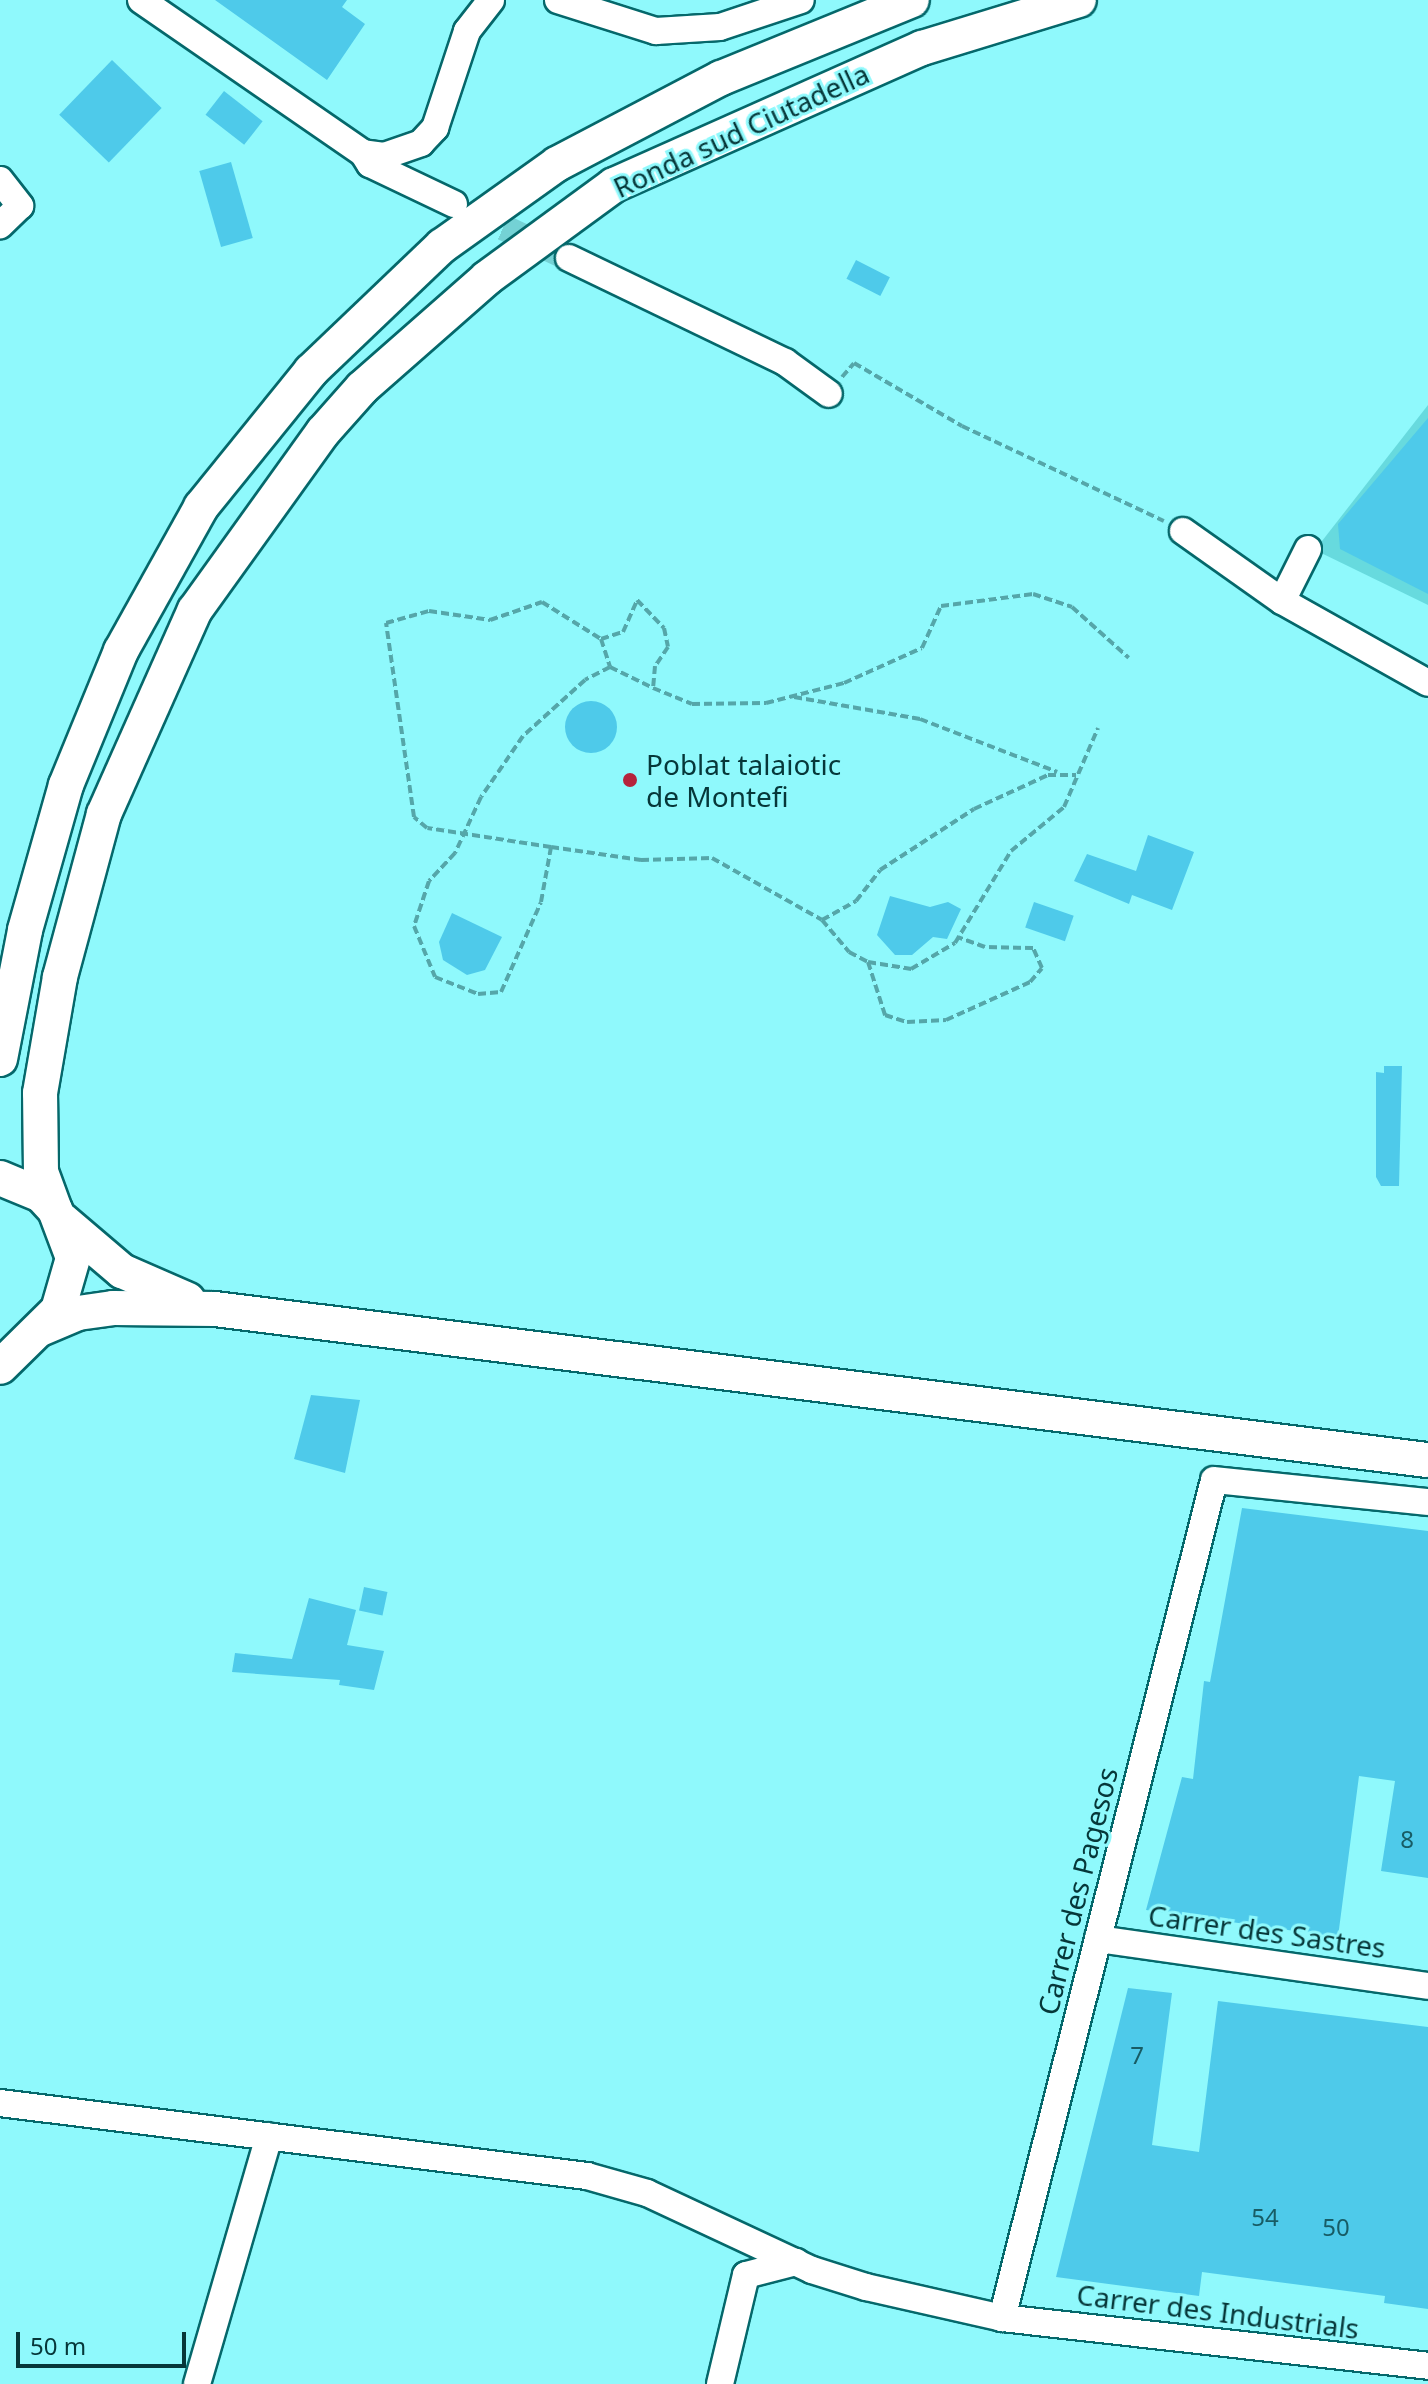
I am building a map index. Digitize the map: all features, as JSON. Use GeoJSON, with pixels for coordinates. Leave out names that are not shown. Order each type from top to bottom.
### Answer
{"type":"FeatureCollection","features":[{"type":"Feature","properties":{"kind":"main road","name":"Ronda sud Ciutadella"},"geometry":{"type":"LineString","coordinates":[[0,1059],[25,930],[66,785],[121,651],[201,507],[311,371],[442,246],[557,164],[721,78],[912,0]]}},
{"type":"Feature","properties":{"kind":"main road","name":"Ronda sud Ciutadella"},"geometry":{"type":"LineString","coordinates":[[23,1337],[70,1285],[71,1245],[41,1172],[40,1093],[60,977],[104,814],[195,610],[323,432],[362,388],[487,278],[614,185],[922,48],[1079,0]]}},
{"type":"Feature","properties":{"kind":"main road"},"geometry":{"type":"LineString","coordinates":[[0,1178],[31,1189],[122,1271],[215,1309]]}},
{"type":"Feature","properties":{"kind":"main road"},"geometry":{"type":"LineString","coordinates":[[0,1367],[23,1337],[78,1313],[113,1308],[215,1309],[1424,1458]]}},
{"type":"Feature","properties":{"kind":"street"},"geometry":{"type":"LineString","coordinates":[[141,0],[248,78],[363,153],[370,164],[454,204]]}},
{"type":"Feature","properties":{"kind":"street"},"geometry":{"type":"LineString","coordinates":[[363,153],[399,153],[435,128],[467,31],[491,0]]}},
{"type":"Feature","properties":{"kind":"street"},"geometry":{"type":"LineString","coordinates":[[558,0],[656,31],[720,27],[801,0]]}},
{"type":"Feature","properties":{"kind":"street"},"geometry":{"type":"LineString","coordinates":[[0,180],[20,206],[0,225]]}},
{"type":"Feature","properties":{"kind":"street"},"geometry":{"type":"LineString","coordinates":[[569,258],[785,362],[829,394]]}},
{"type":"Feature","properties":{"kind":"street"},"geometry":{"type":"LineString","coordinates":[[1183,531],[1282,601],[1428,683]]}},
{"type":"Feature","properties":{"kind":"street"},"geometry":{"type":"LineString","coordinates":[[1282,601],[1308,549]]}},
{"type":"Feature","properties":{"kind":"street","name":"Carrer des Pagesos"},"geometry":{"type":"LineString","coordinates":[[1002,2318],[1214,1480],[1428,1502]]}},
{"type":"Feature","properties":{"kind":"street","name":"Carrer des Sastres"},"geometry":{"type":"LineString","coordinates":[[1098,1939],[1428,1986]]}},
{"type":"Feature","properties":{"kind":"street","name":"Carrer des Industrials"},"geometry":{"type":"LineString","coordinates":[[0,2103],[587,2176],[647,2193],[796,2262],[866,2287],[1002,2318],[1428,2366]]}},
{"type":"Feature","properties":{"kind":"street"},"geometry":{"type":"LineString","coordinates":[[197,2384],[269,2136]]}},
{"type":"Feature","properties":{"kind":"street"},"geometry":{"type":"LineString","coordinates":[[720,2384],[746,2275],[796,2262]]}},
{"type":"Feature","properties":{"kind":"path"},"geometry":{"type":"LineString","coordinates":[[829,394],[854,363],[962,426],[1183,531]]}},
{"type":"Feature","properties":{"kind":"path"},"geometry":{"type":"LineString","coordinates":[[1098,728],[1064,807],[1011,851],[958,937],[911,969],[868,962],[849,952],[822,920],[712,858],[641,860],[427,828],[414,817],[386,623],[429,611],[490,620],[542,602],[601,639],[610,667],[692,704],[789,697],[844,683],[922,648],[941,606],[1033,594],[1072,607],[1129,658]]}},
{"type":"Feature","properties":{"kind":"path"},"geometry":{"type":"LineString","coordinates":[[601,639],[623,632],[637,600],[653,613],[668,647],[655,666],[653,688]]}},
{"type":"Feature","properties":{"kind":"path"},"geometry":{"type":"LineString","coordinates":[[551,847],[551,871],[519,960],[501,992],[478,994],[435,977],[414,926],[429,881],[463,834],[523,736],[585,680],[610,667]]}},
{"type":"Feature","properties":{"kind":"path"},"geometry":{"type":"LineString","coordinates":[[789,697],[920,719],[1039,770],[1076,775]]}},
{"type":"Feature","properties":{"kind":"path"},"geometry":{"type":"LineString","coordinates":[[822,920],[856,901],[880,870],[927,838],[974,809],[1059,772]]}},
{"type":"Feature","properties":{"kind":"path"},"geometry":{"type":"LineString","coordinates":[[868,962],[885,1015],[907,1022],[946,1020],[1030,982],[1042,968],[1033,948],[985,947],[958,937]]}},
{"type":"Feature","properties":{"kind":"shaded area"},"geometry":{"type":"Polygon","coordinates":[[[1428,405],[1428,605],[1315,550],[1428,405]]]}},
{"type":"Feature","properties":{"kind":"building"},"geometry":{"type":"Polygon","coordinates":[[[215,0],[347,0],[342,7],[365,24],[327,80],[215,0]]]}},
{"type":"Feature","properties":{"kind":"building"},"geometry":{"type":"Polygon","coordinates":[[[112,60],[162,108],[109,163],[59,115],[112,60]]]}},
{"type":"Feature","properties":{"kind":"building"},"geometry":{"type":"Polygon","coordinates":[[[224,91],[263,121],[244,145],[206,115],[224,91]]]}},
{"type":"Feature","properties":{"kind":"building"},"geometry":{"type":"Polygon","coordinates":[[[231,162],[253,238],[221,247],[199,171],[231,162]]]}},
{"type":"Feature","properties":{"kind":"building"},"geometry":{"type":"Polygon","coordinates":[[[856,260],[890,277],[880,296],[846,279],[856,260]]]}},
{"type":"Feature","properties":{"kind":"building"},"geometry":{"type":"Polygon","coordinates":[[[1428,418],[1428,594],[1340,549],[1338,524],[1428,418]]]}},
{"type":"Feature","properties":{"kind":"building"},"geometry":{"type":"Polygon","coordinates":[[[591,701],[609,709],[617,727],[609,745],[591,753],[573,745],[565,727],[573,709],[591,701]]]}},
{"type":"Feature","properties":{"kind":"building"},"geometry":{"type":"Polygon","coordinates":[[[1148,835],[1194,852],[1172,910],[1132,895],[1129,904],[1074,881],[1087,854],[1136,871],[1148,835]]]}},
{"type":"Feature","properties":{"kind":"building"},"geometry":{"type":"Polygon","coordinates":[[[890,896],[930,907],[948,902],[961,909],[947,939],[933,937],[912,955],[895,955],[877,935],[890,896]]]}},
{"type":"Feature","properties":{"kind":"building"},"geometry":{"type":"Polygon","coordinates":[[[1034,902],[1074,916],[1065,941],[1025,928],[1034,902]]]}},
{"type":"Feature","properties":{"kind":"building"},"geometry":{"type":"Polygon","coordinates":[[[452,913],[502,937],[485,970],[467,975],[443,960],[439,942],[452,913]]]}},
{"type":"Feature","properties":{"kind":"building"},"geometry":{"type":"Polygon","coordinates":[[[1384,1066],[1402,1066],[1399,1186],[1381,1186],[1376,1177],[1376,1072],[1384,1073],[1384,1066]]]}},
{"type":"Feature","properties":{"kind":"building"},"geometry":{"type":"Polygon","coordinates":[[[311,1395],[360,1400],[345,1473],[294,1459],[311,1395]]]}},
{"type":"Feature","properties":{"kind":"building"},"geometry":{"type":"Polygon","coordinates":[[[1242,1508],[1428,1531],[1428,1878],[1381,1871],[1395,1781],[1359,1776],[1338,1937],[1146,1910],[1182,1777],[1193,1779],[1204,1681],[1210,1682],[1242,1508]]]}},
{"type":"Feature","properties":{"kind":"building"},"geometry":{"type":"Polygon","coordinates":[[[364,1587],[387,1592],[382,1615],[359,1610],[364,1587]]]}},
{"type":"Feature","properties":{"kind":"building"},"geometry":{"type":"Polygon","coordinates":[[[309,1598],[356,1610],[347,1645],[384,1651],[374,1690],[339,1685],[340,1680],[232,1672],[235,1653],[292,1659],[309,1598]]]}},
{"type":"Feature","properties":{"kind":"building"},"geometry":{"type":"Polygon","coordinates":[[[1128,1988],[1172,1993],[1152,2145],[1199,2152],[1218,2001],[1428,2027],[1428,2309],[1384,2303],[1385,2296],[1202,2272],[1199,2296],[1056,2277],[1128,1988]]]}},
{"type":"Feature","properties":{"kind":"tunnel"},"geometry":{"type":"LineString","coordinates":[[468,211],[569,258]]}},
{"type":"Feature","properties":{"kind":"place","name":"Poblat talaiotic de Montefi"},"geometry":{"type":"Point","coordinates":[630,780]}}]}
